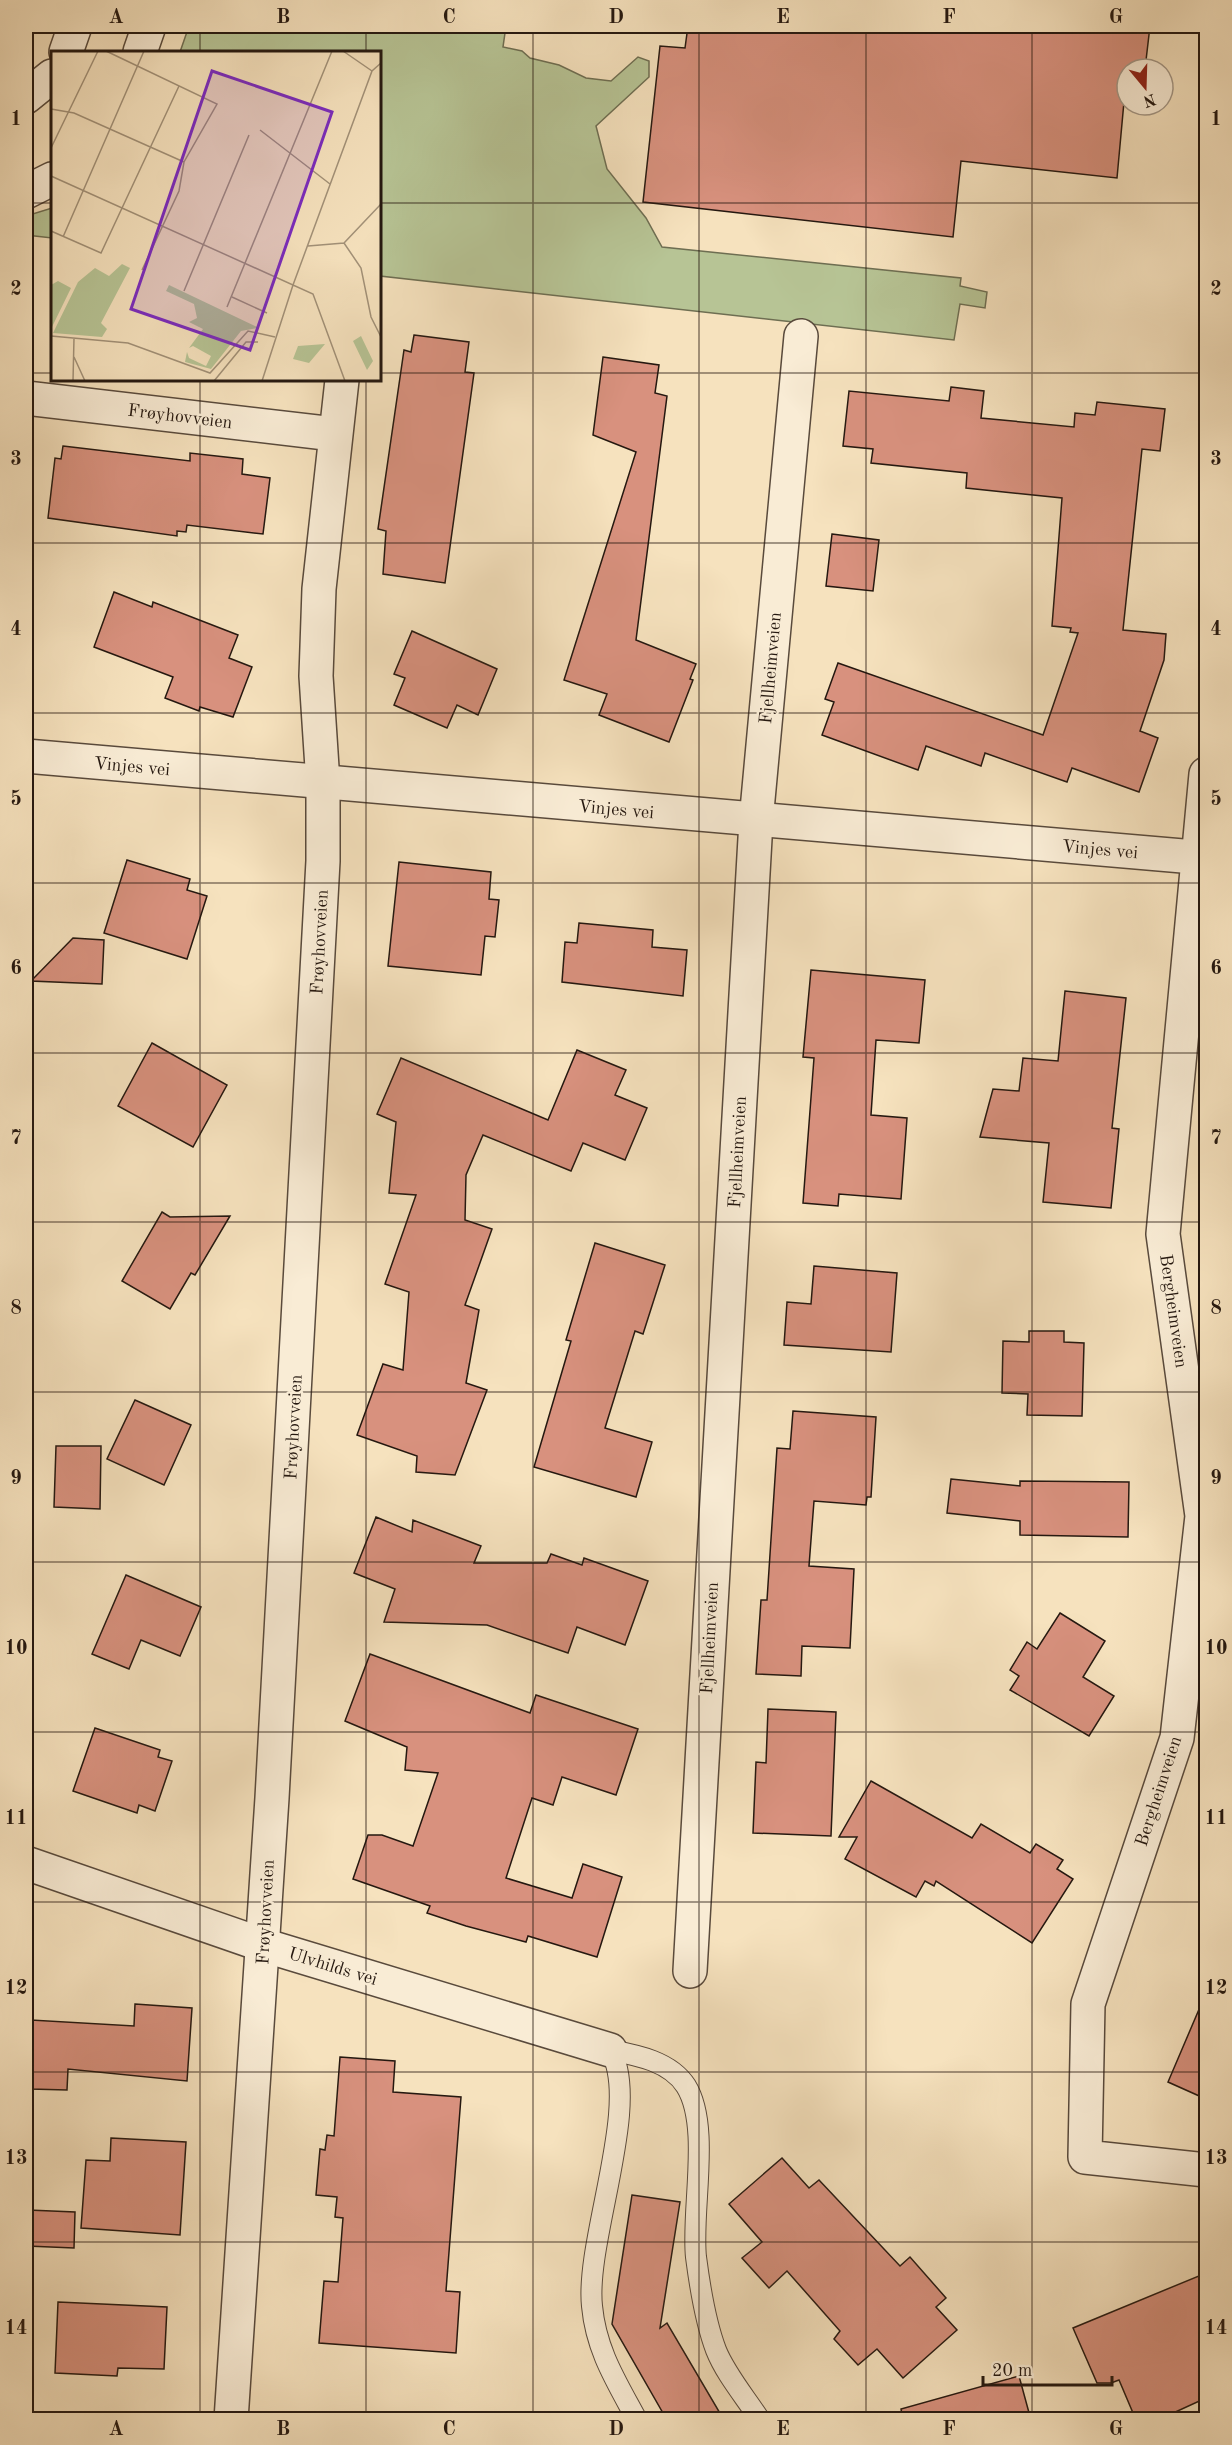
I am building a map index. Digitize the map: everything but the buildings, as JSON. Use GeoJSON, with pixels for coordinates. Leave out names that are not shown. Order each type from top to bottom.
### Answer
{"type":"FeatureCollection","features":[{"type":"Feature","properties":{"kind":"street"},"geometry":{"type":"LineString","coordinates":[[66,51],[75,26]]}},
{"type":"Feature","properties":{"kind":"street"},"geometry":{"type":"LineString","coordinates":[[140,51],[149,26]]}},
{"type":"Feature","properties":{"kind":"street"},"geometry":{"type":"LineString","coordinates":[[26,97],[51,77]]}},
{"type":"Feature","properties":{"kind":"street"},"geometry":{"type":"LineString","coordinates":[[26,192],[51,180]]}},
{"type":"Feature","properties":{"kind":"street","name":"Fjellheimveien"},"geometry":{"type":"LineString","coordinates":[[690,1971],[756,821],[801,336]]}},
{"type":"Feature","properties":{"kind":"street","name":"Frøyhovveien"},"geometry":{"type":"LineString","coordinates":[[231,2420],[263,1945],[323,873],[323,783],[316,676],[319,589],[334,434],[342,381]]}},
{"type":"Feature","properties":{"kind":"street","name":"Frøyhovveien"},"geometry":{"type":"LineString","coordinates":[[26,398],[334,434]]}},
{"type":"Feature","properties":{"kind":"street","name":"Vinjes vei"},"geometry":{"type":"LineString","coordinates":[[26,756],[756,821],[1202,857]]}},
{"type":"Feature","properties":{"kind":"street","name":"Bergheimveien"},"geometry":{"type":"LineString","coordinates":[[1206,774],[1202,857],[1163,1234],[1204,1516],[1177,1737],[1088,2004],[1085,2157],[1206,2170]]}},
{"type":"Feature","properties":{"kind":"street","name":"Ulvhilds vei"},"geometry":{"type":"LineString","coordinates":[[26,1863],[263,1945],[610,2049]]}},
{"type":"Feature","properties":{"kind":"lane"},"geometry":{"type":"LineString","coordinates":[[610,2049],[617,2061],[617,2119],[595,2250],[591,2304],[598,2345],[637,2420]]}},
{"type":"Feature","properties":{"kind":"lane"},"geometry":{"type":"LineString","coordinates":[[610,2049],[642,2056],[663,2065],[685,2085],[694,2105],[698,2145],[696,2255],[706,2312],[717,2352],[760,2420]]}},
{"type":"Feature","properties":{"kind":"green space"},"geometry":{"type":"Polygon","coordinates":[[[189,26],[506,26],[503,47],[522,51],[530,58],[559,65],[586,78],[611,81],[638,57],[649,61],[649,77],[596,126],[607,169],[646,218],[662,247],[961,278],[960,286],[987,292],[985,308],[960,304],[954,340],[381,276],[381,51],[180,51],[189,26]]]}},
{"type":"Feature","properties":{"kind":"green space"},"geometry":{"type":"Polygon","coordinates":[[[51,208],[51,238],[26,235],[26,216],[51,208]]]}}]}
